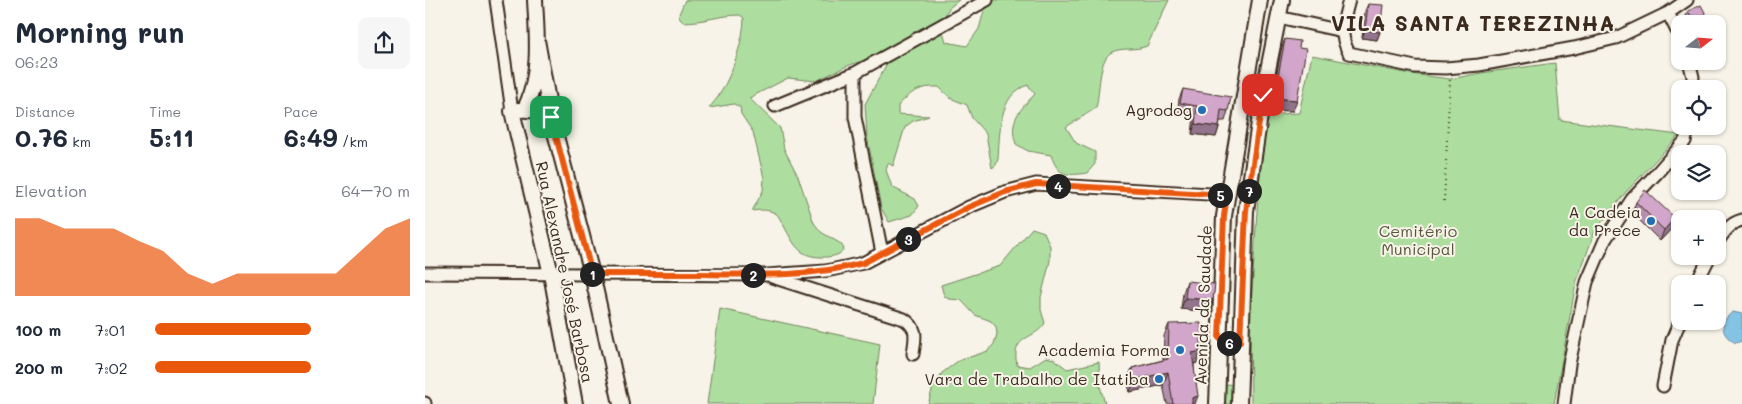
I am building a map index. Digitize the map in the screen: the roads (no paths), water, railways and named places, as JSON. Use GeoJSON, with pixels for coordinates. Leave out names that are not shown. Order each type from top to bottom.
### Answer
{"type":"FeatureCollection","features":[{"type":"Feature","properties":{"kind":"main road"},"geometry":{"type":"LineString","coordinates":[[518,110],[532,95],[535,78],[537,40],[535,0]]}},
{"type":"Feature","properties":{"kind":"main road","name":"Avenida da Saudade"},"geometry":{"type":"LineString","coordinates":[[1217,404],[1224,216],[1260,0]]}},
{"type":"Feature","properties":{"kind":"main road"},"geometry":{"type":"LineString","coordinates":[[1239,404],[1246,211],[1263,95],[1282,0]]}},
{"type":"Feature","properties":{"kind":"main road"},"geometry":{"type":"LineString","coordinates":[[537,40],[551,117],[592,274],[621,404]]}},
{"type":"Feature","properties":{"kind":"main road"},"geometry":{"type":"LineString","coordinates":[[518,110],[537,111],[551,117]]}},
{"type":"Feature","properties":{"kind":"main road","name":"Rua Alexandre José Barbosa"},"geometry":{"type":"LineString","coordinates":[[518,110],[575,404]]}},
{"type":"Feature","properties":{"kind":"main road"},"geometry":{"type":"LineString","coordinates":[[1219,338],[1225,343],[1240,342]]}},
{"type":"Feature","properties":{"kind":"main road"},"geometry":{"type":"LineString","coordinates":[[1217,379],[1231,376],[1239,380]]}},
{"type":"Feature","properties":{"kind":"street","name":"Rua Alexandre José Barbosa"},"geometry":{"type":"LineString","coordinates":[[495,0],[505,56],[518,110]]}},
{"type":"Feature","properties":{"kind":"street"},"geometry":{"type":"LineString","coordinates":[[775,106],[855,73],[987,0]]}},
{"type":"Feature","properties":{"kind":"street"},"geometry":{"type":"LineString","coordinates":[[1349,0],[1342,31],[1343,43],[1349,53],[1415,67],[1446,68],[1479,65],[1574,48],[1616,38],[1668,13],[1687,0]]}},
{"type":"Feature","properties":{"kind":"street"},"geometry":{"type":"LineString","coordinates":[[1668,13],[1671,19]]}},
{"type":"Feature","properties":{"kind":"street"},"geometry":{"type":"LineString","coordinates":[[1278,17],[1342,31]]}},
{"type":"Feature","properties":{"kind":"street"},"geometry":{"type":"LineString","coordinates":[[855,73],[855,117],[882,253]]}},
{"type":"Feature","properties":{"kind":"street"},"geometry":{"type":"LineString","coordinates":[[1564,404],[1569,364],[1587,282],[1605,240],[1632,199],[1657,174],[1685,141],[1687,135]]}},
{"type":"Feature","properties":{"kind":"street"},"geometry":{"type":"LineString","coordinates":[[425,273],[767,275],[826,271],[863,263],[969,207],[1005,192],[1036,184],[1227,195]]}},
{"type":"Feature","properties":{"kind":"street"},"geometry":{"type":"LineString","coordinates":[[1726,230],[1742,220]]}},
{"type":"Feature","properties":{"kind":"street"},"geometry":{"type":"LineString","coordinates":[[767,275],[904,319],[912,325],[916,334],[913,354]]}},
{"type":"Feature","properties":{"kind":"street"},"geometry":{"type":"LineString","coordinates":[[1663,386],[1672,340],[1676,330]]}},
{"type":"Feature","properties":{"kind":"water"},"geometry":{"type":"Polygon","coordinates":[[[1733,312],[1742,314],[1742,341],[1736,343],[1727,337],[1724,330],[1726,330],[1726,319],[1733,312]]]}},
{"type":"Feature","properties":{"kind":"place","name":"Agrodog"},"geometry":{"type":"Point","coordinates":[1202,110]}},
{"type":"Feature","properties":{"kind":"place","name":"A Cadeia da Prece"},"geometry":{"type":"Point","coordinates":[1651,221]}},
{"type":"Feature","properties":{"kind":"place","name":"Academia Forma"},"geometry":{"type":"Point","coordinates":[1180,350]}},
{"type":"Feature","properties":{"kind":"place","name":"Vara de Trabalho de Itatiba"},"geometry":{"type":"Point","coordinates":[1159,379]}},
{"type":"Feature","properties":{"kind":"district","name":"VILA SANTA TEREZINHA"},"geometry":{"type":"Point","coordinates":[1473,24]}},
{"type":"Feature","properties":{"kind":"park label","name":"Cemitério Municipal"},"geometry":{"type":"Point","coordinates":[1418,240]}}]}
